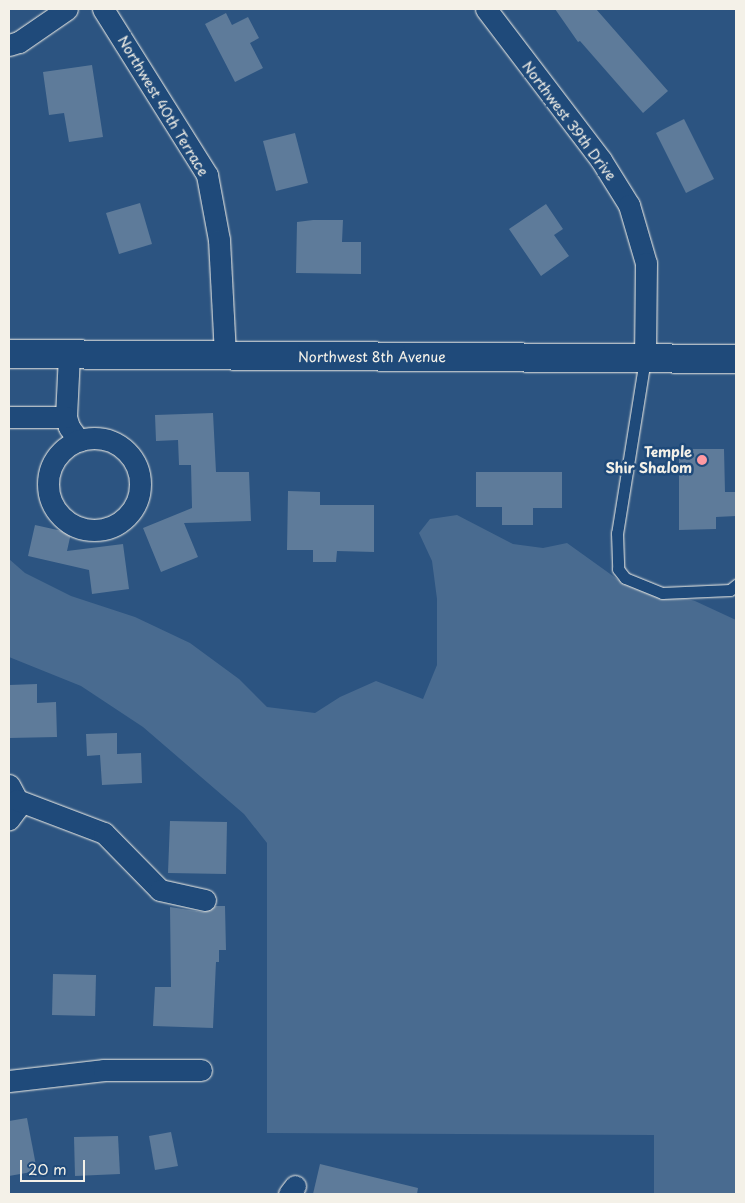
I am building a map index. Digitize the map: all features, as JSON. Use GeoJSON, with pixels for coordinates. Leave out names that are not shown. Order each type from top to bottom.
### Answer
{"type":"FeatureCollection","features":[{"type":"Feature","properties":{"kind":"street"},"geometry":{"type":"LineString","coordinates":[[9,45],[19,42],[67,9]]}},
{"type":"Feature","properties":{"kind":"street","name":"Northwest 40th Terrace"},"geometry":{"type":"LineString","coordinates":[[103,9],[207,175],[219,240],[225,356]]}},
{"type":"Feature","properties":{"kind":"street","name":"Northwest 39th Drive"},"geometry":{"type":"LineString","coordinates":[[486,9],[601,160],[629,206],[646,263],[645,359]]}},
{"type":"Feature","properties":{"kind":"street","name":"Northwest 8th Avenue"},"geometry":{"type":"LineString","coordinates":[[9,354],[736,360]]}},
{"type":"Feature","properties":{"kind":"street"},"geometry":{"type":"LineString","coordinates":[[68,355],[66,417],[69,427],[80,441]]}},
{"type":"Feature","properties":{"kind":"street"},"geometry":{"type":"LineString","coordinates":[[9,417],[66,417]]}},
{"type":"Feature","properties":{"kind":"street"},"geometry":{"type":"LineString","coordinates":[[92,439],[117,445],[127,453],[136,469],[139,488],[137,500],[131,512],[111,527],[87,530],[76,526],[66,521],[52,504],[49,494],[50,472],[61,453],[80,441],[92,439]]}},
{"type":"Feature","properties":{"kind":"street"},"geometry":{"type":"LineString","coordinates":[[9,819],[17,808],[13,792]]}},
{"type":"Feature","properties":{"kind":"street"},"geometry":{"type":"LineString","coordinates":[[13,792],[104,833],[160,890],[205,900]]}},
{"type":"Feature","properties":{"kind":"street"},"geometry":{"type":"LineString","coordinates":[[9,1081],[104,1070],[201,1070]]}},
{"type":"Feature","properties":{"kind":"lane"},"geometry":{"type":"LineString","coordinates":[[645,359],[617,533],[618,569],[625,578],[662,593],[730,590],[736,585]]}},
{"type":"Feature","properties":{"kind":"shaded area"},"geometry":{"type":"Polygon","coordinates":[[[457,515],[513,544],[543,548],[567,543],[620,581],[695,601],[736,620],[736,1194],[654,1194],[654,1135],[267,1133],[267,843],[244,814],[143,727],[81,686],[9,657],[9,559],[25,573],[71,596],[135,617],[190,643],[239,679],[267,707],[315,713],[340,697],[376,681],[423,699],[437,665],[437,599],[432,561],[419,533],[430,519],[457,515]]]}},
{"type":"Feature","properties":{"kind":"building"},"geometry":{"type":"Polygon","coordinates":[[[555,9],[596,9],[668,91],[643,113],[580,41],[578,42],[555,9]]]}},
{"type":"Feature","properties":{"kind":"building"},"geometry":{"type":"Polygon","coordinates":[[[226,13],[232,25],[248,17],[259,38],[250,43],[263,68],[235,82],[205,24],[226,13]]]}},
{"type":"Feature","properties":{"kind":"building"},"geometry":{"type":"Polygon","coordinates":[[[92,65],[103,137],[69,142],[64,113],[49,115],[43,72],[92,65]]]}},
{"type":"Feature","properties":{"kind":"building"},"geometry":{"type":"Polygon","coordinates":[[[684,119],[714,179],[686,193],[656,133],[684,119]]]}},
{"type":"Feature","properties":{"kind":"building"},"geometry":{"type":"Polygon","coordinates":[[[295,133],[308,183],[276,191],[263,141],[295,133]]]}},
{"type":"Feature","properties":{"kind":"building"},"geometry":{"type":"Polygon","coordinates":[[[140,203],[152,244],[119,254],[106,213],[140,203]]]}},
{"type":"Feature","properties":{"kind":"building"},"geometry":{"type":"Polygon","coordinates":[[[546,204],[563,229],[554,235],[569,256],[541,276],[509,229],[546,204]]]}},
{"type":"Feature","properties":{"kind":"building"},"geometry":{"type":"Polygon","coordinates":[[[343,220],[342,242],[361,242],[361,274],[296,273],[297,222],[343,220]]]}},
{"type":"Feature","properties":{"kind":"building"},"geometry":{"type":"Polygon","coordinates":[[[213,413],[216,472],[249,472],[251,521],[184,523],[198,557],[161,572],[143,528],[192,508],[191,465],[179,465],[178,440],[156,441],[155,415],[213,413]]]}},
{"type":"Feature","properties":{"kind":"building"},"geometry":{"type":"Polygon","coordinates":[[[679,449],[724,449],[725,492],[736,492],[736,516],[716,517],[716,529],[679,530],[679,449]]]}},
{"type":"Feature","properties":{"kind":"building"},"geometry":{"type":"Polygon","coordinates":[[[476,472],[562,472],[562,508],[533,508],[533,525],[502,525],[502,507],[476,507],[476,472]]]}},
{"type":"Feature","properties":{"kind":"building"},"geometry":{"type":"Polygon","coordinates":[[[288,491],[320,492],[320,505],[374,505],[374,552],[337,551],[336,562],[313,562],[313,550],[287,550],[288,491]]]}},
{"type":"Feature","properties":{"kind":"building"},"geometry":{"type":"Polygon","coordinates":[[[35,525],[71,533],[67,551],[123,544],[129,589],[92,594],[89,570],[28,556],[35,525]]]}},
{"type":"Feature","properties":{"kind":"building"},"geometry":{"type":"Polygon","coordinates":[[[37,684],[37,703],[56,702],[57,737],[9,738],[9,685],[37,684]]]}},
{"type":"Feature","properties":{"kind":"building"},"geometry":{"type":"Polygon","coordinates":[[[117,733],[117,754],[141,753],[142,783],[102,785],[100,755],[87,756],[86,734],[117,733]]]}},
{"type":"Feature","properties":{"kind":"building"},"geometry":{"type":"Polygon","coordinates":[[[170,821],[227,822],[226,874],[168,873],[170,821]]]}},
{"type":"Feature","properties":{"kind":"building"},"geometry":{"type":"Polygon","coordinates":[[[216,906],[225,906],[226,950],[219,950],[219,962],[216,962],[213,1028],[153,1026],[155,987],[171,987],[170,907],[203,912],[216,906]]]}},
{"type":"Feature","properties":{"kind":"building"},"geometry":{"type":"Polygon","coordinates":[[[53,974],[96,975],[95,1016],[52,1015],[53,974]]]}},
{"type":"Feature","properties":{"kind":"building"},"geometry":{"type":"Polygon","coordinates":[[[27,1118],[37,1171],[9,1176],[9,1121],[27,1118]]]}},
{"type":"Feature","properties":{"kind":"building"},"geometry":{"type":"Polygon","coordinates":[[[171,1132],[178,1166],[155,1170],[149,1136],[171,1132]]]}},
{"type":"Feature","properties":{"kind":"building"},"geometry":{"type":"Polygon","coordinates":[[[118,1136],[120,1174],[75,1176],[74,1137],[118,1136]]]}},
{"type":"Feature","properties":{"kind":"building"},"geometry":{"type":"Polygon","coordinates":[[[320,1164],[418,1188],[417,1194],[313,1194],[320,1164]]]}},
{"type":"Feature","properties":{"kind":"place","name":"Temple Shir Shalom"},"geometry":{"type":"Point","coordinates":[702,460]}}]}
